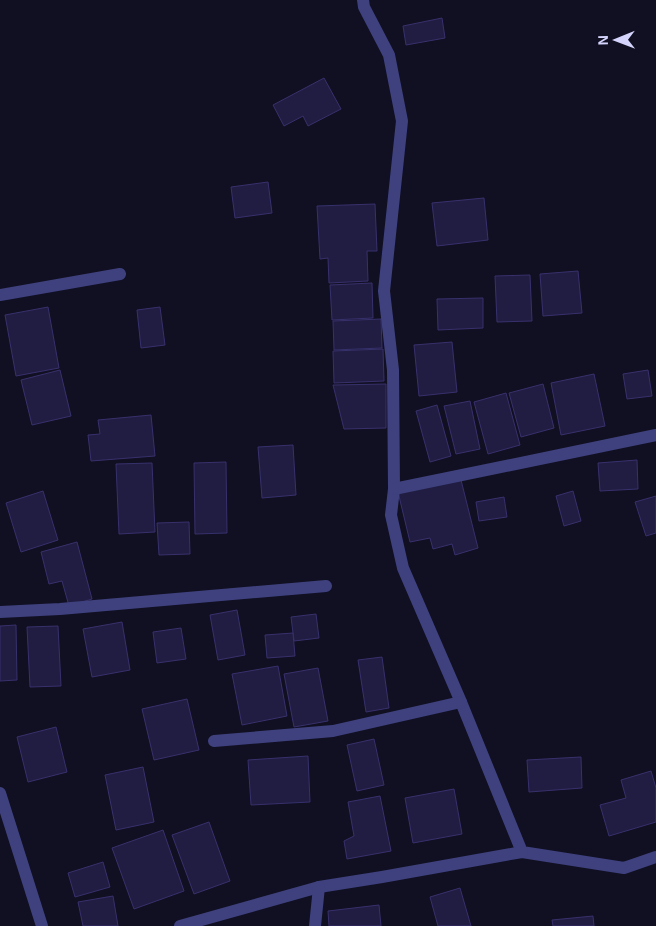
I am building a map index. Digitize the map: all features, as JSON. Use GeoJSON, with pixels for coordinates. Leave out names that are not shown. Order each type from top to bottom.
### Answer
{"type":"FeatureCollection","features":[{"type":"Feature","properties":{"kind":"street"},"geometry":{"type":"LineString","coordinates":[[363,0],[364,7],[389,55],[402,121],[384,291],[392,370],[394,489],[390,515],[403,568],[461,702],[522,852]]}},
{"type":"Feature","properties":{"kind":"street"},"geometry":{"type":"LineString","coordinates":[[0,295],[120,274]]}},
{"type":"Feature","properties":{"kind":"street"},"geometry":{"type":"LineString","coordinates":[[394,489],[656,436]]}},
{"type":"Feature","properties":{"kind":"street"},"geometry":{"type":"LineString","coordinates":[[0,612],[60,609],[326,586]]}},
{"type":"Feature","properties":{"kind":"street"},"geometry":{"type":"LineString","coordinates":[[214,741],[333,731],[461,702]]}},
{"type":"Feature","properties":{"kind":"street"},"geometry":{"type":"LineString","coordinates":[[0,792],[42,926]]}},
{"type":"Feature","properties":{"kind":"street"},"geometry":{"type":"LineString","coordinates":[[180,926],[319,887],[522,852],[624,868],[656,857]]}},
{"type":"Feature","properties":{"kind":"street"},"geometry":{"type":"LineString","coordinates":[[315,926],[319,887]]}},
{"type":"Feature","properties":{"kind":"building"},"geometry":{"type":"Polygon","coordinates":[[[442,18],[445,38],[406,45],[403,26],[442,18]]]}},
{"type":"Feature","properties":{"kind":"building"},"geometry":{"type":"Polygon","coordinates":[[[324,78],[341,109],[308,126],[303,116],[284,126],[273,105],[324,78]]]}},
{"type":"Feature","properties":{"kind":"building"},"geometry":{"type":"Polygon","coordinates":[[[268,182],[272,213],[235,218],[231,187],[268,182]]]}},
{"type":"Feature","properties":{"kind":"building"},"geometry":{"type":"Polygon","coordinates":[[[484,198],[488,240],[437,246],[432,203],[484,198]]]}},
{"type":"Feature","properties":{"kind":"building"},"geometry":{"type":"Polygon","coordinates":[[[375,204],[377,251],[367,251],[368,281],[329,283],[328,258],[320,259],[317,206],[375,204]]]}},
{"type":"Feature","properties":{"kind":"building"},"geometry":{"type":"Polygon","coordinates":[[[578,271],[582,313],[543,316],[540,274],[578,271]]]}},
{"type":"Feature","properties":{"kind":"building"},"geometry":{"type":"Polygon","coordinates":[[[530,275],[532,321],[497,322],[495,276],[530,275]]]}},
{"type":"Feature","properties":{"kind":"building"},"geometry":{"type":"Polygon","coordinates":[[[372,283],[373,318],[332,320],[330,285],[372,283]]]}},
{"type":"Feature","properties":{"kind":"building"},"geometry":{"type":"Polygon","coordinates":[[[483,298],[483,328],[438,330],[437,299],[483,298]]]}},
{"type":"Feature","properties":{"kind":"building"},"geometry":{"type":"Polygon","coordinates":[[[48,307],[59,368],[16,376],[5,315],[48,307]]]}},
{"type":"Feature","properties":{"kind":"building"},"geometry":{"type":"Polygon","coordinates":[[[160,307],[165,345],[141,348],[137,310],[160,307]]]}},
{"type":"Feature","properties":{"kind":"building"},"geometry":{"type":"Polygon","coordinates":[[[381,319],[382,348],[334,350],[333,321],[381,319]]]}},
{"type":"Feature","properties":{"kind":"building"},"geometry":{"type":"Polygon","coordinates":[[[452,342],[457,392],[419,396],[414,345],[452,342]]]}},
{"type":"Feature","properties":{"kind":"building"},"geometry":{"type":"Polygon","coordinates":[[[383,349],[384,381],[334,383],[333,351],[383,349]]]}},
{"type":"Feature","properties":{"kind":"building"},"geometry":{"type":"Polygon","coordinates":[[[60,370],[71,416],[32,425],[21,380],[60,370]]]}},
{"type":"Feature","properties":{"kind":"building"},"geometry":{"type":"Polygon","coordinates":[[[648,370],[652,396],[627,399],[623,374],[648,370]]]}},
{"type":"Feature","properties":{"kind":"building"},"geometry":{"type":"Polygon","coordinates":[[[594,374],[605,426],[561,435],[551,383],[594,374]]]}},
{"type":"Feature","properties":{"kind":"building"},"geometry":{"type":"Polygon","coordinates":[[[386,384],[386,428],[344,429],[333,385],[386,384]]]}},
{"type":"Feature","properties":{"kind":"building"},"geometry":{"type":"Polygon","coordinates":[[[543,384],[554,428],[521,437],[509,393],[543,384]]]}},
{"type":"Feature","properties":{"kind":"building"},"geometry":{"type":"Polygon","coordinates":[[[506,393],[520,445],[488,454],[474,402],[506,393]]]}},
{"type":"Feature","properties":{"kind":"building"},"geometry":{"type":"Polygon","coordinates":[[[470,401],[480,449],[456,454],[444,406],[470,401]]]}},
{"type":"Feature","properties":{"kind":"building"},"geometry":{"type":"Polygon","coordinates":[[[437,405],[451,456],[430,462],[416,411],[437,405]]]}},
{"type":"Feature","properties":{"kind":"building"},"geometry":{"type":"Polygon","coordinates":[[[151,415],[155,456],[91,461],[88,435],[100,434],[98,420],[151,415]]]}},
{"type":"Feature","properties":{"kind":"building"},"geometry":{"type":"Polygon","coordinates":[[[293,445],[296,495],[262,498],[258,447],[293,445]]]}},
{"type":"Feature","properties":{"kind":"building"},"geometry":{"type":"Polygon","coordinates":[[[637,460],[638,489],[600,491],[598,463],[637,460]]]}},
{"type":"Feature","properties":{"kind":"building"},"geometry":{"type":"Polygon","coordinates":[[[226,462],[227,533],[195,534],[194,463],[226,462]]]}},
{"type":"Feature","properties":{"kind":"building"},"geometry":{"type":"Polygon","coordinates":[[[152,463],[155,532],[119,534],[116,464],[152,463]]]}},
{"type":"Feature","properties":{"kind":"building"},"geometry":{"type":"Polygon","coordinates":[[[460,476],[478,548],[455,555],[452,544],[433,549],[430,538],[410,542],[398,492],[460,476]]]}},
{"type":"Feature","properties":{"kind":"building"},"geometry":{"type":"Polygon","coordinates":[[[43,491],[58,540],[21,552],[6,503],[43,491]]]}},
{"type":"Feature","properties":{"kind":"building"},"geometry":{"type":"Polygon","coordinates":[[[573,491],[581,521],[564,526],[556,496],[573,491]]]}},
{"type":"Feature","properties":{"kind":"building"},"geometry":{"type":"Polygon","coordinates":[[[656,496],[656,533],[646,536],[635,502],[656,496]]]}},
{"type":"Feature","properties":{"kind":"building"},"geometry":{"type":"Polygon","coordinates":[[[504,497],[507,517],[479,521],[476,502],[504,497]]]}},
{"type":"Feature","properties":{"kind":"building"},"geometry":{"type":"Polygon","coordinates":[[[189,522],[190,554],[159,555],[157,523],[189,522]]]}},
{"type":"Feature","properties":{"kind":"building"},"geometry":{"type":"Polygon","coordinates":[[[77,542],[92,599],[69,606],[62,581],[49,584],[41,552],[77,542]]]}},
{"type":"Feature","properties":{"kind":"building"},"geometry":{"type":"Polygon","coordinates":[[[237,610],[245,655],[218,660],[210,615],[237,610]]]}},
{"type":"Feature","properties":{"kind":"building"},"geometry":{"type":"Polygon","coordinates":[[[316,614],[319,638],[294,641],[291,617],[316,614]]]}},
{"type":"Feature","properties":{"kind":"building"},"geometry":{"type":"Polygon","coordinates":[[[122,622],[130,670],[92,677],[83,629],[122,622]]]}},
{"type":"Feature","properties":{"kind":"building"},"geometry":{"type":"Polygon","coordinates":[[[16,625],[17,680],[0,681],[0,626],[16,625]]]}},
{"type":"Feature","properties":{"kind":"building"},"geometry":{"type":"Polygon","coordinates":[[[58,626],[61,686],[30,687],[27,627],[58,626]]]}},
{"type":"Feature","properties":{"kind":"building"},"geometry":{"type":"Polygon","coordinates":[[[181,628],[186,659],[157,663],[153,632],[181,628]]]}},
{"type":"Feature","properties":{"kind":"building"},"geometry":{"type":"Polygon","coordinates":[[[293,633],[295,656],[267,658],[265,635],[293,633]]]}},
{"type":"Feature","properties":{"kind":"building"},"geometry":{"type":"Polygon","coordinates":[[[382,657],[389,708],[366,712],[358,660],[382,657]]]}},
{"type":"Feature","properties":{"kind":"building"},"geometry":{"type":"Polygon","coordinates":[[[278,666],[287,716],[242,725],[232,674],[278,666]]]}},
{"type":"Feature","properties":{"kind":"building"},"geometry":{"type":"Polygon","coordinates":[[[318,668],[328,721],[294,727],[284,674],[318,668]]]}},
{"type":"Feature","properties":{"kind":"building"},"geometry":{"type":"Polygon","coordinates":[[[187,699],[199,750],[154,760],[142,709],[187,699]]]}},
{"type":"Feature","properties":{"kind":"building"},"geometry":{"type":"Polygon","coordinates":[[[56,727],[67,772],[28,782],[17,737],[56,727]]]}},
{"type":"Feature","properties":{"kind":"building"},"geometry":{"type":"Polygon","coordinates":[[[374,739],[384,785],[357,791],[347,745],[374,739]]]}},
{"type":"Feature","properties":{"kind":"building"},"geometry":{"type":"Polygon","coordinates":[[[308,756],[310,802],[251,805],[248,760],[308,756]]]}},
{"type":"Feature","properties":{"kind":"building"},"geometry":{"type":"Polygon","coordinates":[[[581,757],[582,788],[529,792],[527,760],[581,757]]]}},
{"type":"Feature","properties":{"kind":"building"},"geometry":{"type":"Polygon","coordinates":[[[143,767],[154,822],[116,830],[105,775],[143,767]]]}},
{"type":"Feature","properties":{"kind":"building"},"geometry":{"type":"Polygon","coordinates":[[[651,771],[656,788],[656,822],[609,836],[600,805],[626,798],[621,780],[651,771]]]}},
{"type":"Feature","properties":{"kind":"building"},"geometry":{"type":"Polygon","coordinates":[[[454,789],[462,834],[413,843],[405,798],[454,789]]]}},
{"type":"Feature","properties":{"kind":"building"},"geometry":{"type":"Polygon","coordinates":[[[380,796],[391,851],[347,859],[344,841],[354,836],[348,802],[380,796]]]}},
{"type":"Feature","properties":{"kind":"building"},"geometry":{"type":"Polygon","coordinates":[[[209,822],[230,881],[194,894],[172,835],[209,822]]]}},
{"type":"Feature","properties":{"kind":"building"},"geometry":{"type":"Polygon","coordinates":[[[163,830],[184,891],[134,909],[112,848],[163,830]]]}},
{"type":"Feature","properties":{"kind":"building"},"geometry":{"type":"Polygon","coordinates":[[[103,862],[110,887],[75,897],[68,873],[103,862]]]}},
{"type":"Feature","properties":{"kind":"building"},"geometry":{"type":"Polygon","coordinates":[[[460,888],[471,926],[438,926],[430,897],[460,888]]]}},
{"type":"Feature","properties":{"kind":"building"},"geometry":{"type":"Polygon","coordinates":[[[113,896],[118,926],[83,926],[78,902],[113,896]]]}},
{"type":"Feature","properties":{"kind":"building"},"geometry":{"type":"Polygon","coordinates":[[[379,905],[381,926],[329,926],[328,911],[379,905]]]}},
{"type":"Feature","properties":{"kind":"building"},"geometry":{"type":"Polygon","coordinates":[[[593,916],[594,926],[553,926],[552,920],[593,916]]]}}]}
